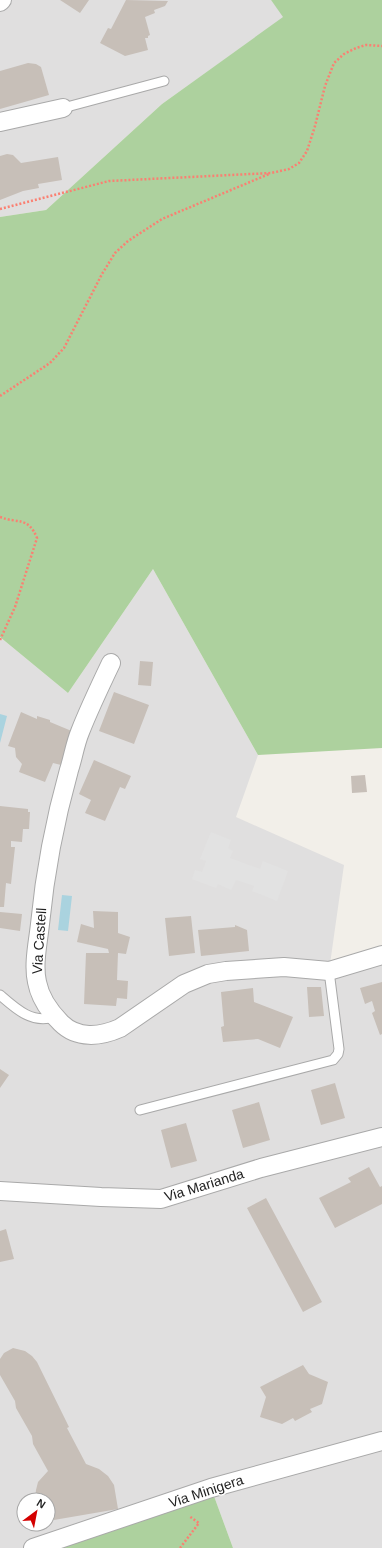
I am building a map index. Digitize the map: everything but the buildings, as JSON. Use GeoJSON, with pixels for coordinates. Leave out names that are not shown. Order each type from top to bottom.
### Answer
{"type":"FeatureCollection","features":[{"type":"Feature","properties":{"kind":"street"},"geometry":{"type":"LineString","coordinates":[[0,122],[63,108]]}},
{"type":"Feature","properties":{"kind":"street","name":"Via Castell"},"geometry":{"type":"LineString","coordinates":[[111,663],[97,691],[80,734],[63,792],[42,897],[36,980],[45,1004],[54,1017],[63,1026],[73,1032],[86,1035],[96,1035],[120,1028],[184,984],[208,974],[226,971],[284,967],[329,971],[382,955]]}},
{"type":"Feature","properties":{"kind":"street","name":"Via Marianda"},"geometry":{"type":"LineString","coordinates":[[0,1191],[101,1197],[161,1198],[261,1168],[382,1137]]}},
{"type":"Feature","properties":{"kind":"street","name":"Via Minigera"},"geometry":{"type":"LineString","coordinates":[[33,1548],[211,1488],[382,1441]]}},
{"type":"Feature","properties":{"kind":"lane"},"geometry":{"type":"LineString","coordinates":[[63,108],[164,82]]}},
{"type":"Feature","properties":{"kind":"lane"},"geometry":{"type":"LineString","coordinates":[[140,1110],[333,1060],[338,1054],[339,1050],[329,971]]}},
{"type":"Feature","properties":{"kind":"lane"},"geometry":{"type":"LineString","coordinates":[[0,995],[11,1005],[28,1016],[39,1019],[54,1017]]}},
{"type":"Feature","properties":{"kind":"path"},"geometry":{"type":"LineString","coordinates":[[0,208],[109,181],[271,173],[289,169],[299,162],[307,151],[325,86],[334,63],[344,54],[356,48],[366,45],[382,46]]}},
{"type":"Feature","properties":{"kind":"path"},"geometry":{"type":"LineString","coordinates":[[0,396],[50,363],[64,348],[102,274],[115,253],[128,241],[162,219],[271,173]]}},
{"type":"Feature","properties":{"kind":"path"},"geometry":{"type":"LineString","coordinates":[[0,517],[26,523],[33,529],[37,538],[16,607],[0,640]]}},
{"type":"Feature","properties":{"kind":"path"},"geometry":{"type":"LineString","coordinates":[[180,1548],[199,1523],[185,1513],[199,1493]]}},
{"type":"Feature","properties":{"kind":"shaded area"},"geometry":{"type":"Polygon","coordinates":[[[0,0],[271,0],[284,17],[162,104],[46,210],[0,217],[0,0]]]}},
{"type":"Feature","properties":{"kind":"shaded area"},"geometry":{"type":"Polygon","coordinates":[[[153,569],[258,755],[236,817],[344,865],[329,971],[382,955],[382,1548],[233,1548],[211,1488],[33,1548],[0,1548],[0,637],[68,693],[153,569]]]}},
{"type":"Feature","properties":{"kind":"shaded area"},"geometry":{"type":"Polygon","coordinates":[[[211,832],[231,840],[228,848],[233,851],[230,858],[260,869],[263,861],[288,871],[277,901],[252,891],[254,886],[236,880],[231,890],[218,884],[216,888],[192,879],[195,870],[202,872],[206,861],[200,859],[211,832]]]}},
{"type":"Feature","properties":{"kind":"green space"},"geometry":{"type":"Polygon","coordinates":[[[271,0],[382,0],[382,748],[258,755],[153,569],[68,693],[0,637],[0,217],[46,210],[162,104],[283,17],[271,0]]]}},
{"type":"Feature","properties":{"kind":"green space"},"geometry":{"type":"Polygon","coordinates":[[[211,1488],[233,1548],[33,1548],[211,1488]]]}},
{"type":"Feature","properties":{"kind":"water"},"geometry":{"type":"Polygon","coordinates":[[[0,714],[7,716],[0,743],[0,714]]]}},
{"type":"Feature","properties":{"kind":"water"},"geometry":{"type":"Polygon","coordinates":[[[62,895],[72,896],[68,931],[58,930],[62,895]]]}}]}
